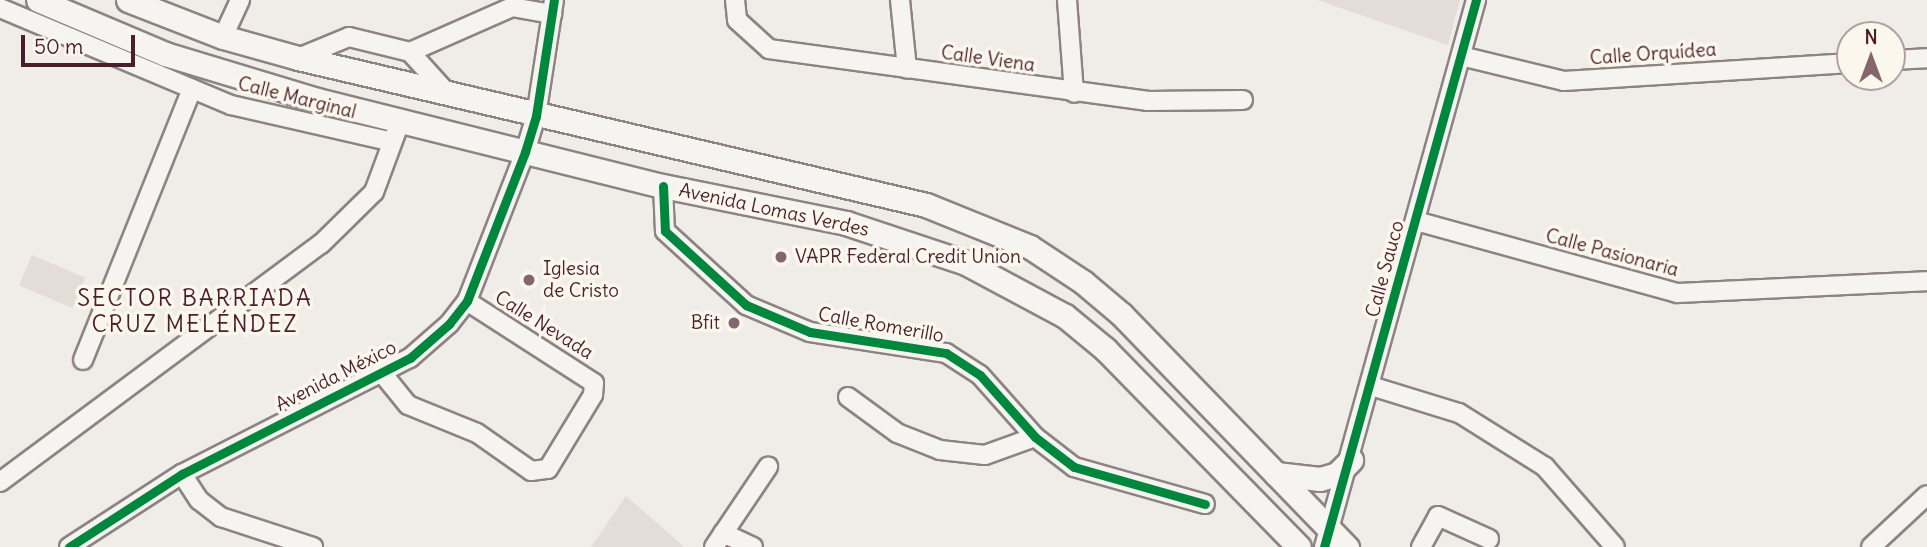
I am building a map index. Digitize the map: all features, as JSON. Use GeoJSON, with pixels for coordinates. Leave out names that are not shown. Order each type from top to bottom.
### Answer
{"type":"FeatureCollection","features":[{"type":"Feature","properties":{"kind":"main road","name":"Avenida Lomas Verdes"},"geometry":{"type":"LineString","coordinates":[[38,0],[165,54],[396,132],[525,152],[663,186],[846,223],[966,263],[1065,316],[1105,349],[1291,542]]}},
{"type":"Feature","properties":{"kind":"main road","name":"Avenida Lomas Verdes"},"geometry":{"type":"LineString","coordinates":[[128,0],[223,37],[298,58],[536,116],[926,205],[1030,247],[1083,282],[1121,314],[1276,474],[1327,538],[1347,547]]}},
{"type":"Feature","properties":{"kind":"main road"},"geometry":{"type":"LineString","coordinates":[[1276,474],[1320,479],[1337,474],[1351,460]]}},
{"type":"Feature","properties":{"kind":"street"},"geometry":{"type":"LineString","coordinates":[[223,37],[240,0]]}},
{"type":"Feature","properties":{"kind":"street","name":"Calle Viena"},"geometry":{"type":"LineString","coordinates":[[735,0],[739,21],[769,50],[1147,102],[1243,100]]}},
{"type":"Feature","properties":{"kind":"street"},"geometry":{"type":"LineString","coordinates":[[900,0],[907,69]]}},
{"type":"Feature","properties":{"kind":"street"},"geometry":{"type":"LineString","coordinates":[[1067,0],[1074,93]]}},
{"type":"Feature","properties":{"kind":"street","name":"Calle Sauco"},"geometry":{"type":"LineString","coordinates":[[1327,538],[1351,460],[1476,0]]}},
{"type":"Feature","properties":{"kind":"street"},"geometry":{"type":"LineString","coordinates":[[410,52],[512,7],[553,7]]}},
{"type":"Feature","properties":{"kind":"street","name":"Avenida México"},"geometry":{"type":"LineString","coordinates":[[69,547],[182,474],[382,373],[424,348],[467,301],[525,152],[536,116],[553,7]]}},
{"type":"Feature","properties":{"kind":"street","name":"Calle Marginal"},"geometry":{"type":"LineString","coordinates":[[0,8],[192,89],[275,117],[396,132]]}},
{"type":"Feature","properties":{"kind":"street"},"geometry":{"type":"LineString","coordinates":[[298,58],[349,37],[410,52],[449,95]]}},
{"type":"Feature","properties":{"kind":"street","name":"Calle Orquídea"},"geometry":{"type":"LineString","coordinates":[[1461,56],[1564,81],[1836,64]]}},
{"type":"Feature","properties":{"kind":"street"},"geometry":{"type":"LineString","coordinates":[[1906,59],[1927,58]]}},
{"type":"Feature","properties":{"kind":"street"},"geometry":{"type":"LineString","coordinates":[[83,360],[192,89]]}},
{"type":"Feature","properties":{"kind":"street"},"geometry":{"type":"LineString","coordinates":[[0,482],[321,244],[374,192],[396,132]]}},
{"type":"Feature","properties":{"kind":"street","name":"Calle Romerillo"},"geometry":{"type":"LineString","coordinates":[[663,186],[665,231],[746,305],[810,332],[946,353],[980,375],[1035,437],[1074,467],[1205,504]]}},
{"type":"Feature","properties":{"kind":"street","name":"Calle Pasionaria"},"geometry":{"type":"LineString","coordinates":[[1416,222],[1677,293],[1927,281]]}},
{"type":"Feature","properties":{"kind":"street","name":"Calle Nevada"},"geometry":{"type":"LineString","coordinates":[[382,373],[408,405],[477,433],[531,471],[548,469],[593,395],[594,383],[467,301]]}},
{"type":"Feature","properties":{"kind":"street"},"geometry":{"type":"LineString","coordinates":[[1371,386],[1459,413],[1545,467],[1615,547]]}},
{"type":"Feature","properties":{"kind":"street"},"geometry":{"type":"LineString","coordinates":[[848,397],[897,433],[940,450],[985,455],[1035,437]]}},
{"type":"Feature","properties":{"kind":"street"},"geometry":{"type":"LineString","coordinates":[[752,547],[719,540],[768,467]]}},
{"type":"Feature","properties":{"kind":"street"},"geometry":{"type":"LineString","coordinates":[[182,474],[199,500],[220,517],[313,547]]}},
{"type":"Feature","properties":{"kind":"street"},"geometry":{"type":"LineString","coordinates":[[1871,547],[1927,495]]}},
{"type":"Feature","properties":{"kind":"street"},"geometry":{"type":"LineString","coordinates":[[1422,547],[1438,516],[1489,539]]}},
{"type":"Feature","properties":{"kind":"shaded area"},"geometry":{"type":"Polygon","coordinates":[[[1317,0],[1460,0],[1448,45],[1317,0]]]}},
{"type":"Feature","properties":{"kind":"shaded area"},"geometry":{"type":"Polygon","coordinates":[[[32,255],[85,278],[72,308],[19,285],[32,255]]]}},
{"type":"Feature","properties":{"kind":"shaded area"},"geometry":{"type":"Polygon","coordinates":[[[626,496],[673,537],[684,547],[591,547],[626,496]]]}},
{"type":"Feature","properties":{"kind":"cycle path"},"geometry":{"type":"LineString","coordinates":[[69,547],[182,474],[410,358],[449,324],[467,301],[525,152],[536,116],[554,0]]}},
{"type":"Feature","properties":{"kind":"cycle path"},"geometry":{"type":"LineString","coordinates":[[1324,547],[1476,0]]}},
{"type":"Feature","properties":{"kind":"cycle path"},"geometry":{"type":"LineString","coordinates":[[663,186],[665,231],[746,305],[810,332],[946,353],[980,375],[1035,437],[1074,467],[1205,504]]}},
{"type":"Feature","properties":{"kind":"place","name":"VAPR Federal Credit Union"},"geometry":{"type":"Point","coordinates":[781,257]}},
{"type":"Feature","properties":{"kind":"place","name":"Iglesia de Cristo"},"geometry":{"type":"Point","coordinates":[529,280]}},
{"type":"Feature","properties":{"kind":"place","name":"Bfit"},"geometry":{"type":"Point","coordinates":[734,323]}},
{"type":"Feature","properties":{"kind":"district","name":"SECTOR BARRIADA CRUZ MELÉNDEZ"},"geometry":{"type":"Point","coordinates":[195,311]}}]}
